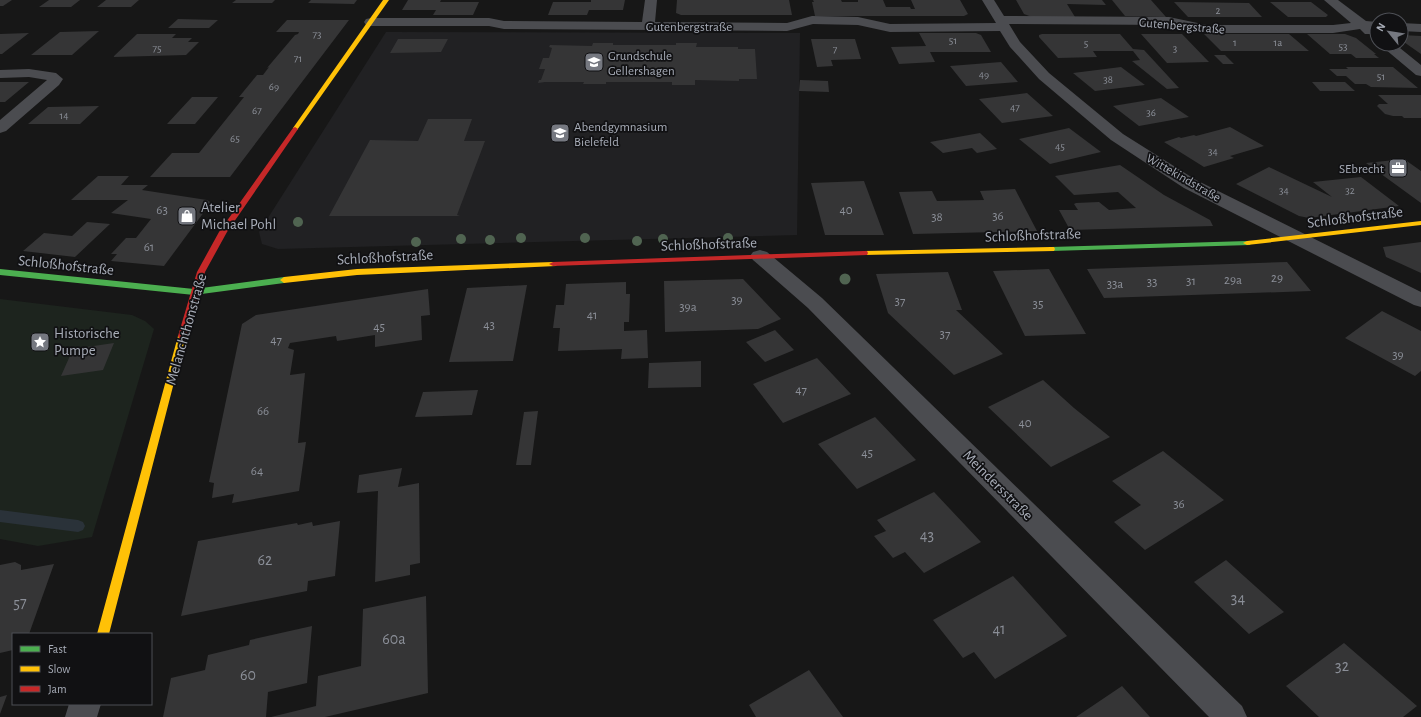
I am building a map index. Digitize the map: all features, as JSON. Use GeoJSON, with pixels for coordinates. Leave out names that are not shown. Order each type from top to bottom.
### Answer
{"type":"FeatureCollection","features":[{"type":"Feature","properties":{"kind":"street","name":"Melanchthonstraße"},"geometry":{"type":"LineString","coordinates":[[103,633],[194,292],[201,272],[223,232],[386,0]]}},
{"type":"Feature","properties":{"kind":"street"},"geometry":{"type":"LineString","coordinates":[[648,26],[651,0]]}},
{"type":"Feature","properties":{"kind":"street","name":"Wittekindstraße"},"geometry":{"type":"LineString","coordinates":[[988,0],[1015,44],[1044,76],[1117,137],[1190,184],[1421,300]]}},
{"type":"Feature","properties":{"kind":"street"},"geometry":{"type":"LineString","coordinates":[[1330,0],[1369,31]]}},
{"type":"Feature","properties":{"kind":"street","name":"Gutenbergstraße"},"geometry":{"type":"LineString","coordinates":[[371,22],[489,22],[504,25],[787,27],[812,20],[858,21],[890,28],[1169,21],[1207,29],[1333,29],[1369,26]]}},
{"type":"Feature","properties":{"kind":"street"},"geometry":{"type":"LineString","coordinates":[[1409,27],[1421,28]]}},
{"type":"Feature","properties":{"kind":"street"},"geometry":{"type":"LineString","coordinates":[[1396,52],[1421,72]]}},
{"type":"Feature","properties":{"kind":"street"},"geometry":{"type":"LineString","coordinates":[[0,74],[45,74],[53,76],[56,79],[0,128]]}},
{"type":"Feature","properties":{"kind":"street","name":"Schloßhofstraße"},"geometry":{"type":"LineString","coordinates":[[0,272],[194,292],[357,272],[760,256],[1226,244],[1297,238],[1421,223]]}},
{"type":"Feature","properties":{"kind":"street","name":"Meindersstraße"},"geometry":{"type":"LineString","coordinates":[[760,256],[815,303],[1231,717]]}},
{"type":"Feature","properties":{"kind":"street"},"geometry":{"type":"LineString","coordinates":[[81,717],[85,705]]}},
{"type":"Feature","properties":{"kind":"shaded area","name":"Abendgymnasium Bielefeld"},"geometry":{"type":"Polygon","coordinates":[[[386,32],[800,33],[797,235],[278,249],[262,244],[259,232],[386,32]]]}},
{"type":"Feature","properties":{"kind":"shaded area"},"geometry":{"type":"Polygon","coordinates":[[[0,299],[132,315],[145,321],[154,329],[92,537],[38,546],[0,539],[0,299]]]}},
{"type":"Feature","properties":{"kind":"building"},"geometry":{"type":"Polygon","coordinates":[[[0,0],[12,0],[3,6],[0,6],[0,0]]]}},
{"type":"Feature","properties":{"kind":"building"},"geometry":{"type":"Polygon","coordinates":[[[49,0],[80,0],[71,7],[39,7],[49,0]]]}},
{"type":"Feature","properties":{"kind":"building"},"geometry":{"type":"Polygon","coordinates":[[[106,0],[139,0],[131,7],[97,7],[106,0]]]}},
{"type":"Feature","properties":{"kind":"building"},"geometry":{"type":"Polygon","coordinates":[[[236,0],[275,0],[272,3],[232,3],[236,0]]]}},
{"type":"Feature","properties":{"kind":"building"},"geometry":{"type":"Polygon","coordinates":[[[311,0],[357,0],[354,4],[308,3],[311,0]]]}},
{"type":"Feature","properties":{"kind":"building"},"geometry":{"type":"Polygon","coordinates":[[[408,0],[479,2],[473,15],[433,15],[436,10],[402,10],[408,0]]]}},
{"type":"Feature","properties":{"kind":"building"},"geometry":{"type":"Polygon","coordinates":[[[591,0],[625,0],[623,10],[589,10],[587,15],[548,15],[553,2],[591,2],[591,0]]]}},
{"type":"Feature","properties":{"kind":"building"},"geometry":{"type":"Polygon","coordinates":[[[677,0],[789,0],[792,15],[681,15],[676,13],[677,0]]]}},
{"type":"Feature","properties":{"kind":"building"},"geometry":{"type":"Polygon","coordinates":[[[813,0],[841,0],[842,2],[858,2],[858,0],[883,0],[886,7],[910,7],[911,9],[915,9],[911,0],[960,0],[968,14],[964,16],[815,16],[812,2],[814,2],[813,0]]]}},
{"type":"Feature","properties":{"kind":"building"},"geometry":{"type":"Polygon","coordinates":[[[1016,0],[1102,0],[1106,5],[1067,4],[1075,17],[1032,17],[1024,14],[1016,0]]]}},
{"type":"Feature","properties":{"kind":"building"},"geometry":{"type":"Polygon","coordinates":[[[1112,0],[1151,0],[1166,17],[1125,16],[1112,0]]]}},
{"type":"Feature","properties":{"kind":"building"},"geometry":{"type":"Polygon","coordinates":[[[1174,2],[1249,3],[1262,17],[1188,17],[1174,2]]]}},
{"type":"Feature","properties":{"kind":"building"},"geometry":{"type":"Polygon","coordinates":[[[1270,2],[1311,2],[1328,15],[1326,17],[1288,17],[1270,2]]]}},
{"type":"Feature","properties":{"kind":"building"},"geometry":{"type":"Polygon","coordinates":[[[178,19],[218,20],[209,28],[168,28],[178,19]]]}},
{"type":"Feature","properties":{"kind":"building"},"geometry":{"type":"Polygon","coordinates":[[[287,20],[349,20],[230,177],[150,177],[172,153],[199,153],[244,97],[239,97],[257,75],[263,75],[269,67],[267,68],[295,35],[298,34],[299,32],[276,32],[287,20]]]}},
{"type":"Feature","properties":{"kind":"building"},"geometry":{"type":"Polygon","coordinates":[[[99,31],[72,55],[31,55],[60,32],[99,31]]]}},
{"type":"Feature","properties":{"kind":"building"},"geometry":{"type":"Polygon","coordinates":[[[29,33],[2,54],[0,54],[0,34],[29,33]]]}},
{"type":"Feature","properties":{"kind":"building"},"geometry":{"type":"Polygon","coordinates":[[[919,33],[976,33],[981,35],[991,52],[930,52],[935,62],[899,64],[891,47],[926,46],[919,33]]]}},
{"type":"Feature","properties":{"kind":"building"},"geometry":{"type":"Polygon","coordinates":[[[137,34],[176,34],[172,38],[192,38],[188,42],[199,42],[186,55],[113,57],[137,34]]]}},
{"type":"Feature","properties":{"kind":"building"},"geometry":{"type":"Polygon","coordinates":[[[1120,34],[1133,49],[1144,50],[1179,88],[1167,89],[1132,61],[1140,60],[1133,51],[1093,51],[1097,57],[1058,58],[1039,37],[1039,35],[1120,34]]]}},
{"type":"Feature","properties":{"kind":"building"},"geometry":{"type":"Polygon","coordinates":[[[1141,34],[1182,34],[1209,62],[1167,63],[1141,34]]]}},
{"type":"Feature","properties":{"kind":"building"},"geometry":{"type":"Polygon","coordinates":[[[1204,34],[1289,34],[1309,51],[1221,51],[1204,34]]]}},
{"type":"Feature","properties":{"kind":"building"},"geometry":{"type":"Polygon","coordinates":[[[1307,34],[1345,34],[1356,38],[1369,48],[1369,52],[1374,52],[1379,58],[1356,58],[1351,54],[1330,54],[1307,34]]]}},
{"type":"Feature","properties":{"kind":"building"},"geometry":{"type":"Polygon","coordinates":[[[1409,35],[1421,36],[1421,54],[1409,46],[1409,35]]]}},
{"type":"Feature","properties":{"kind":"building"},"geometry":{"type":"Polygon","coordinates":[[[398,39],[448,39],[441,52],[390,53],[398,39]]]}},
{"type":"Feature","properties":{"kind":"building"},"geometry":{"type":"Polygon","coordinates":[[[811,39],[855,39],[861,59],[831,60],[833,66],[817,67],[811,39]]]}},
{"type":"Feature","properties":{"kind":"building"},"geometry":{"type":"Polygon","coordinates":[[[593,43],[613,43],[613,45],[676,45],[676,43],[697,43],[696,47],[738,47],[738,49],[755,49],[757,79],[739,79],[739,81],[695,80],[695,85],[672,85],[672,82],[606,82],[606,84],[583,84],[584,82],[538,83],[539,80],[541,80],[545,69],[539,69],[543,58],[549,58],[552,48],[549,47],[550,45],[592,46],[593,43]]]}},
{"type":"Feature","properties":{"kind":"building"},"geometry":{"type":"Polygon","coordinates":[[[1214,55],[1225,55],[1234,64],[1223,64],[1214,55]]]}},
{"type":"Feature","properties":{"kind":"building"},"geometry":{"type":"Polygon","coordinates":[[[1001,62],[1018,82],[966,86],[950,66],[1001,62]]]}},
{"type":"Feature","properties":{"kind":"building"},"geometry":{"type":"Polygon","coordinates":[[[1121,67],[1145,85],[1095,91],[1073,73],[1121,67]]]}},
{"type":"Feature","properties":{"kind":"building"},"geometry":{"type":"Polygon","coordinates":[[[1346,67],[1393,67],[1418,88],[1371,87],[1366,84],[1355,84],[1346,76],[1337,76],[1329,69],[1348,69],[1346,67]]]}},
{"type":"Feature","properties":{"kind":"building"},"geometry":{"type":"Polygon","coordinates":[[[800,80],[828,81],[829,92],[799,91],[800,80]]]}},
{"type":"Feature","properties":{"kind":"building"},"geometry":{"type":"Polygon","coordinates":[[[0,82],[29,82],[5,102],[0,102],[0,82]]]}},
{"type":"Feature","properties":{"kind":"building"},"geometry":{"type":"Polygon","coordinates":[[[1312,82],[1345,82],[1355,91],[1320,91],[1312,82]]]}},
{"type":"Feature","properties":{"kind":"building"},"geometry":{"type":"Polygon","coordinates":[[[1027,93],[1053,116],[1002,123],[979,99],[1027,93]]]}},
{"type":"Feature","properties":{"kind":"building"},"geometry":{"type":"Polygon","coordinates":[[[1378,95],[1421,95],[1421,118],[1404,118],[1402,116],[1385,114],[1377,106],[1379,104],[1388,104],[1378,95]]]}},
{"type":"Feature","properties":{"kind":"building"},"geometry":{"type":"Polygon","coordinates":[[[192,97],[218,97],[195,124],[167,124],[192,97]]]}},
{"type":"Feature","properties":{"kind":"building"},"geometry":{"type":"Polygon","coordinates":[[[1161,98],[1189,117],[1139,126],[1113,106],[1161,98]]]}},
{"type":"Feature","properties":{"kind":"building"},"geometry":{"type":"Polygon","coordinates":[[[99,106],[80,124],[28,124],[48,107],[99,106]]]}},
{"type":"Feature","properties":{"kind":"building"},"geometry":{"type":"Polygon","coordinates":[[[428,119],[472,119],[464,141],[485,141],[457,215],[460,216],[329,216],[370,140],[418,141],[428,119]]]}},
{"type":"Feature","properties":{"kind":"building"},"geometry":{"type":"Polygon","coordinates":[[[1230,127],[1264,146],[1230,156],[1234,158],[1204,167],[1164,142],[1179,137],[1196,136],[1230,127]]]}},
{"type":"Feature","properties":{"kind":"building"},"geometry":{"type":"Polygon","coordinates":[[[1069,128],[1101,152],[1050,164],[1019,139],[1069,128]]]}},
{"type":"Feature","properties":{"kind":"building"},"geometry":{"type":"Polygon","coordinates":[[[980,133],[997,149],[977,153],[972,148],[943,153],[930,142],[980,133]]]}},
{"type":"Feature","properties":{"kind":"building"},"geometry":{"type":"Polygon","coordinates":[[[1404,159],[1421,171],[1421,203],[1366,163],[1404,159]]]}},
{"type":"Feature","properties":{"kind":"building"},"geometry":{"type":"Polygon","coordinates":[[[1120,165],[1164,195],[1210,220],[1213,226],[1070,230],[1059,210],[1078,210],[1074,204],[1076,203],[1099,202],[1109,210],[1136,208],[1118,192],[1074,195],[1055,176],[1120,165]]]}},
{"type":"Feature","properties":{"kind":"building"},"geometry":{"type":"Polygon","coordinates":[[[1269,167],[1332,197],[1313,182],[1361,177],[1399,206],[1309,218],[1299,216],[1236,184],[1269,167]]]}},
{"type":"Feature","properties":{"kind":"building"},"geometry":{"type":"Polygon","coordinates":[[[98,176],[129,176],[121,185],[148,185],[142,190],[207,200],[210,204],[164,266],[111,261],[117,254],[111,254],[126,238],[136,238],[151,219],[111,213],[128,200],[71,200],[98,176]]]}},
{"type":"Feature","properties":{"kind":"building"},"geometry":{"type":"Polygon","coordinates":[[[864,181],[884,235],[825,235],[811,183],[864,181]]]}},
{"type":"Feature","properties":{"kind":"building"},"geometry":{"type":"Polygon","coordinates":[[[1015,189],[1037,231],[913,234],[899,192],[932,191],[937,201],[984,200],[980,191],[1015,189]]]}},
{"type":"Feature","properties":{"kind":"building"},"geometry":{"type":"Polygon","coordinates":[[[87,222],[110,224],[75,257],[23,251],[44,233],[72,236],[87,222]]]}},
{"type":"Feature","properties":{"kind":"building"},"geometry":{"type":"Polygon","coordinates":[[[1421,242],[1421,273],[1386,257],[1383,247],[1421,242]]]}},
{"type":"Feature","properties":{"kind":"building"},"geometry":{"type":"Polygon","coordinates":[[[1287,262],[1311,291],[1104,298],[1087,269],[1287,262]]]}},
{"type":"Feature","properties":{"kind":"building"},"geometry":{"type":"Polygon","coordinates":[[[1049,269],[1086,334],[1025,336],[993,271],[1049,269]]]}},
{"type":"Feature","properties":{"kind":"building"},"geometry":{"type":"Polygon","coordinates":[[[948,272],[962,310],[956,310],[1003,354],[954,375],[888,313],[876,274],[948,272]]]}},
{"type":"Feature","properties":{"kind":"building"},"geometry":{"type":"Polygon","coordinates":[[[743,279],[781,319],[758,329],[665,332],[664,281],[743,279]]]}},
{"type":"Feature","properties":{"kind":"building"},"geometry":{"type":"Polygon","coordinates":[[[626,282],[626,294],[630,294],[629,322],[624,322],[624,331],[647,330],[648,358],[621,359],[622,349],[558,351],[560,328],[553,328],[556,305],[564,305],[566,284],[626,282]]]}},
{"type":"Feature","properties":{"kind":"building"},"geometry":{"type":"Polygon","coordinates":[[[527,285],[513,361],[449,362],[467,288],[527,285]]]}},
{"type":"Feature","properties":{"kind":"building"},"geometry":{"type":"Polygon","coordinates":[[[428,289],[430,315],[421,316],[422,340],[375,347],[375,335],[337,341],[336,336],[290,343],[288,348],[294,350],[290,375],[305,373],[298,443],[306,442],[299,491],[232,503],[234,494],[212,498],[214,483],[209,482],[242,324],[256,315],[428,289]]]}},
{"type":"Feature","properties":{"kind":"building"},"geometry":{"type":"Polygon","coordinates":[[[1382,311],[1421,331],[1421,371],[1415,376],[1345,338],[1382,311]]]}},
{"type":"Feature","properties":{"kind":"building"},"geometry":{"type":"Polygon","coordinates":[[[775,330],[794,350],[765,362],[746,342],[775,330]]]}},
{"type":"Feature","properties":{"kind":"building"},"geometry":{"type":"Polygon","coordinates":[[[114,343],[103,370],[61,376],[73,349],[114,343]]]}},
{"type":"Feature","properties":{"kind":"building"},"geometry":{"type":"Polygon","coordinates":[[[817,358],[851,394],[783,423],[753,384],[817,358]]]}},
{"type":"Feature","properties":{"kind":"building"},"geometry":{"type":"Polygon","coordinates":[[[701,361],[701,387],[648,388],[649,363],[701,361]]]}},
{"type":"Feature","properties":{"kind":"building"},"geometry":{"type":"Polygon","coordinates":[[[1043,380],[1074,408],[1110,437],[1051,467],[988,407],[1043,380]]]}},
{"type":"Feature","properties":{"kind":"building"},"geometry":{"type":"Polygon","coordinates":[[[478,390],[472,415],[415,417],[423,392],[478,390]]]}},
{"type":"Feature","properties":{"kind":"building"},"geometry":{"type":"Polygon","coordinates":[[[538,411],[531,465],[516,465],[524,412],[538,411]]]}},
{"type":"Feature","properties":{"kind":"building"},"geometry":{"type":"Polygon","coordinates":[[[875,417],[916,460],[857,489],[818,444],[875,417]]]}},
{"type":"Feature","properties":{"kind":"building"},"geometry":{"type":"Polygon","coordinates":[[[1163,451],[1224,500],[1145,550],[1114,522],[1141,505],[1112,481],[1163,451]]]}},
{"type":"Feature","properties":{"kind":"building"},"geometry":{"type":"Polygon","coordinates":[[[402,468],[398,487],[419,483],[420,563],[410,565],[410,575],[375,582],[378,491],[357,493],[359,475],[402,468]]]}},
{"type":"Feature","properties":{"kind":"building"},"geometry":{"type":"Polygon","coordinates":[[[934,492],[981,542],[924,573],[905,552],[893,558],[874,536],[886,531],[877,520],[934,492]]]}},
{"type":"Feature","properties":{"kind":"building"},"geometry":{"type":"Polygon","coordinates":[[[340,521],[335,576],[308,581],[307,591],[181,616],[198,541],[297,523],[298,525],[312,522],[313,526],[340,521]]]}},
{"type":"Feature","properties":{"kind":"building"},"geometry":{"type":"Polygon","coordinates":[[[1226,560],[1284,612],[1249,634],[1194,582],[1226,560]]]}},
{"type":"Feature","properties":{"kind":"building"},"geometry":{"type":"Polygon","coordinates":[[[15,562],[21,565],[21,570],[54,564],[29,633],[12,633],[12,650],[0,653],[0,565],[15,562]]]}},
{"type":"Feature","properties":{"kind":"building"},"geometry":{"type":"Polygon","coordinates":[[[1013,576],[1067,636],[995,679],[974,652],[963,658],[933,620],[1013,576]]]}},
{"type":"Feature","properties":{"kind":"building"},"geometry":{"type":"Polygon","coordinates":[[[426,596],[428,693],[325,717],[271,717],[316,706],[318,676],[361,666],[363,609],[426,596]]]}},
{"type":"Feature","properties":{"kind":"building"},"geometry":{"type":"Polygon","coordinates":[[[312,626],[307,683],[268,692],[266,717],[163,717],[171,678],[205,670],[208,655],[249,645],[250,640],[312,626]]]}},
{"type":"Feature","properties":{"kind":"building"},"geometry":{"type":"Polygon","coordinates":[[[1344,643],[1417,706],[1403,717],[1319,717],[1286,686],[1344,643]]]}},
{"type":"Feature","properties":{"kind":"building"},"geometry":{"type":"Polygon","coordinates":[[[809,670],[843,717],[756,717],[749,705],[809,670]]]}},
{"type":"Feature","properties":{"kind":"building"},"geometry":{"type":"Polygon","coordinates":[[[1122,686],[1150,717],[1076,717],[1122,686]]]}},
{"type":"Feature","properties":{"kind":"building"},"geometry":{"type":"Polygon","coordinates":[[[7,695],[0,714],[0,697],[7,695]]]}},
{"type":"Feature","properties":{"kind":"waterway"},"geometry":{"type":"LineString","coordinates":[[0,516],[78,526]]}},
{"type":"Feature","properties":{"kind":"traffic: fast"},"geometry":{"type":"LineString","coordinates":[[1051,249],[1247,243]]}},
{"type":"Feature","properties":{"kind":"traffic: fast"},"geometry":{"type":"LineString","coordinates":[[0,272],[194,292],[284,280]]}},
{"type":"Feature","properties":{"kind":"traffic: slow"},"geometry":{"type":"LineString","coordinates":[[295,129],[386,0]]}},
{"type":"Feature","properties":{"kind":"traffic: slow"},"geometry":{"type":"LineString","coordinates":[[1247,243],[1421,223]]}},
{"type":"Feature","properties":{"kind":"traffic: slow"},"geometry":{"type":"LineString","coordinates":[[864,253],[1051,249]]}},
{"type":"Feature","properties":{"kind":"traffic: slow"},"geometry":{"type":"LineString","coordinates":[[284,280],[357,272],[553,264]]}},
{"type":"Feature","properties":{"kind":"traffic: slow"},"geometry":{"type":"LineString","coordinates":[[103,633],[182,336]]}},
{"type":"Feature","properties":{"kind":"traffic: jam"},"geometry":{"type":"LineString","coordinates":[[182,336],[201,272],[223,232],[295,129]]}},
{"type":"Feature","properties":{"kind":"traffic: jam"},"geometry":{"type":"LineString","coordinates":[[553,264],[864,253]]}},
{"type":"Feature","properties":{"kind":"place","name":"Grundschule Gellershagen"},"geometry":{"type":"Point","coordinates":[594,62]}},
{"type":"Feature","properties":{"kind":"place","name":"Abendgymnasium Bielefeld"},"geometry":{"type":"Point","coordinates":[560,133]}},
{"type":"Feature","properties":{"kind":"place","name":"SEbrecht"},"geometry":{"type":"Point","coordinates":[1398,168]}},
{"type":"Feature","properties":{"kind":"place","name":"Atelier Michael Pohl"},"geometry":{"type":"Point","coordinates":[187,216]}},
{"type":"Feature","properties":{"kind":"place","name":"Historische Pumpe"},"geometry":{"type":"Point","coordinates":[40,342]}}]}
